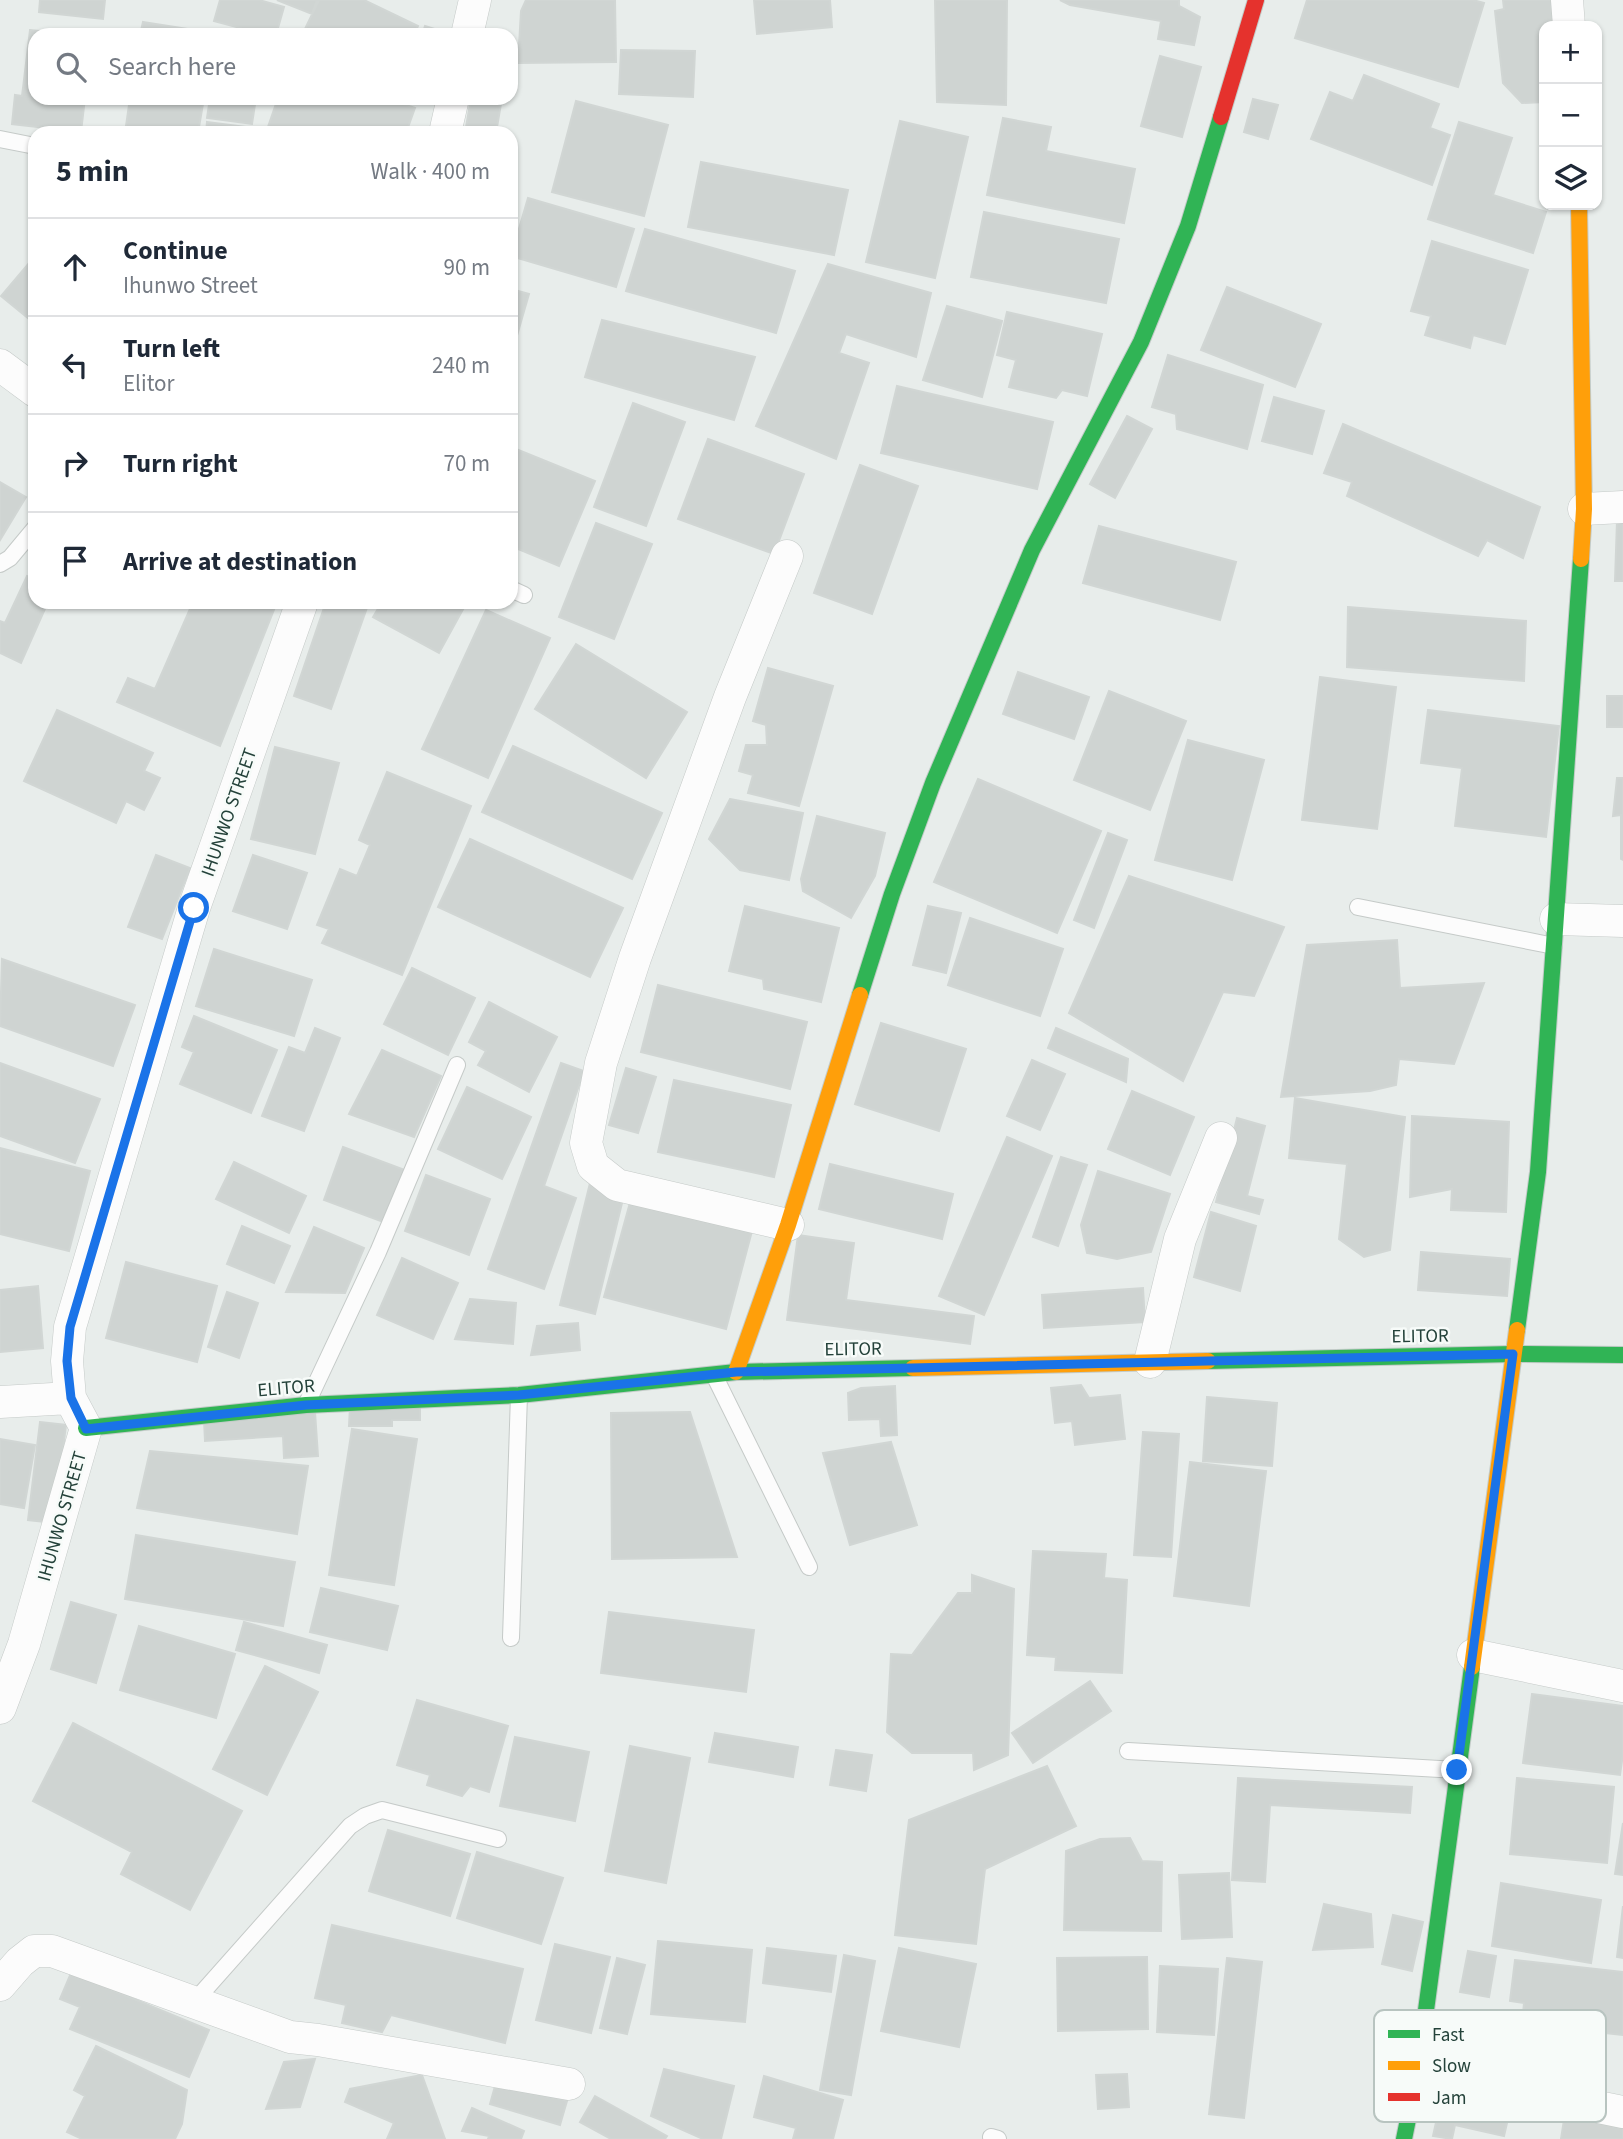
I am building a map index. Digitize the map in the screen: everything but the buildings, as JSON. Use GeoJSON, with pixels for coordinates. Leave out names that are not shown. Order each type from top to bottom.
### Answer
{"type":"FeatureCollection","features":[{"type":"Feature","properties":{"kind":"street"},"geometry":{"type":"LineString","coordinates":[[469,28],[475,0]]}},
{"type":"Feature","properties":{"kind":"street"},"geometry":{"type":"LineString","coordinates":[[736,1372],[788,1225],[891,894],[933,783],[1032,550],[1141,342],[1188,226],[1256,0]]}},
{"type":"Feature","properties":{"kind":"street"},"geometry":{"type":"LineString","coordinates":[[1567,0],[1569,21]]}},
{"type":"Feature","properties":{"kind":"street"},"geometry":{"type":"LineString","coordinates":[[447,126],[451,105]]}},
{"type":"Feature","properties":{"kind":"street"},"geometry":{"type":"LineString","coordinates":[[1426,2010],[1538,1172],[1584,509],[1579,210]]}},
{"type":"Feature","properties":{"kind":"street"},"geometry":{"type":"LineString","coordinates":[[0,365],[28,386]]}},
{"type":"Feature","properties":{"kind":"street"},"geometry":{"type":"LineString","coordinates":[[1584,509],[1623,507]]}},
{"type":"Feature","properties":{"kind":"street"},"geometry":{"type":"LineString","coordinates":[[787,556],[730,697],[635,958],[601,1063],[586,1143],[593,1166],[618,1185],[788,1225]]}},
{"type":"Feature","properties":{"kind":"street","name":"IHUNWO STREET"},"geometry":{"type":"LineString","coordinates":[[0,1708],[24,1644],[86,1429],[71,1398],[67,1361],[70,1327],[194,908],[300,609]]}},
{"type":"Feature","properties":{"kind":"street"},"geometry":{"type":"LineString","coordinates":[[1555,932],[1623,921]]}},
{"type":"Feature","properties":{"kind":"street"},"geometry":{"type":"LineString","coordinates":[[1150,1362],[1180,1239],[1221,1138]]}},
{"type":"Feature","properties":{"kind":"street","name":"ELITOR"},"geometry":{"type":"LineString","coordinates":[[86,1429],[306,1405],[519,1395],[736,1372],[1513,1354],[1623,1355]]}},
{"type":"Feature","properties":{"kind":"street"},"geometry":{"type":"LineString","coordinates":[[0,1402],[71,1398]]}},
{"type":"Feature","properties":{"kind":"street"},"geometry":{"type":"LineString","coordinates":[[1473,1655],[1623,1686]]}},
{"type":"Feature","properties":{"kind":"street"},"geometry":{"type":"LineString","coordinates":[[0,1985],[20,1962],[34,1951],[52,1951],[290,2037],[569,2084]]}},
{"type":"Feature","properties":{"kind":"lane"},"geometry":{"type":"LineString","coordinates":[[0,139],[28,145]]}},
{"type":"Feature","properties":{"kind":"lane"},"geometry":{"type":"LineString","coordinates":[[0,564],[10,558],[28,536]]}},
{"type":"Feature","properties":{"kind":"lane"},"geometry":{"type":"LineString","coordinates":[[1358,907],[1555,932]]}},
{"type":"Feature","properties":{"kind":"lane"},"geometry":{"type":"LineString","coordinates":[[306,1405],[378,1252],[457,1065]]}},
{"type":"Feature","properties":{"kind":"lane"},"geometry":{"type":"LineString","coordinates":[[713,1374],[809,1567]]}},
{"type":"Feature","properties":{"kind":"lane"},"geometry":{"type":"LineString","coordinates":[[511,1638],[519,1395]]}},
{"type":"Feature","properties":{"kind":"lane"},"geometry":{"type":"LineString","coordinates":[[1128,1751],[1457,1770]]}},
{"type":"Feature","properties":{"kind":"lane"},"geometry":{"type":"LineString","coordinates":[[193,2003],[350,1826],[365,1816],[382,1810],[498,1839]]}},
{"type":"Feature","properties":{"kind":"traffic: fast"},"geometry":{"type":"LineString","coordinates":[[860,995],[892,894],[933,783],[1032,550],[1141,342],[1188,226],[1221,117]]}},
{"type":"Feature","properties":{"kind":"traffic: fast"},"geometry":{"type":"LineString","coordinates":[[1517,1330],[1538,1172],[1581,559]]}},
{"type":"Feature","properties":{"kind":"traffic: fast"},"geometry":{"type":"LineString","coordinates":[[1208,1361],[1513,1354],[1623,1355]]}},
{"type":"Feature","properties":{"kind":"traffic: fast"},"geometry":{"type":"LineString","coordinates":[[86,1428],[306,1405],[519,1395],[736,1372],[913,1368]]}},
{"type":"Feature","properties":{"kind":"traffic: fast"},"geometry":{"type":"LineString","coordinates":[[1426,2010],[1472,1667]]}},
{"type":"Feature","properties":{"kind":"traffic: fast"},"geometry":{"type":"LineString","coordinates":[[1404,2139],[1407,2122]]}},
{"type":"Feature","properties":{"kind":"traffic: slow"},"geometry":{"type":"LineString","coordinates":[[1579,210],[1584,509],[1581,559]]}},
{"type":"Feature","properties":{"kind":"traffic: slow"},"geometry":{"type":"LineString","coordinates":[[736,1372],[788,1225],[860,995]]}},
{"type":"Feature","properties":{"kind":"traffic: slow"},"geometry":{"type":"LineString","coordinates":[[1472,1667],[1517,1330]]}},
{"type":"Feature","properties":{"kind":"traffic: slow"},"geometry":{"type":"LineString","coordinates":[[913,1368],[1208,1361]]}},
{"type":"Feature","properties":{"kind":"traffic: jam"},"geometry":{"type":"LineString","coordinates":[[1221,117],[1256,0]]}},
{"type":"Feature","properties":{"kind":"route"},"geometry":{"type":"LineString","coordinates":[[194,908],[70,1327],[67,1361],[71,1398],[86,1429],[306,1405],[519,1395],[736,1372],[1513,1354],[1457,1770]]}}]}
